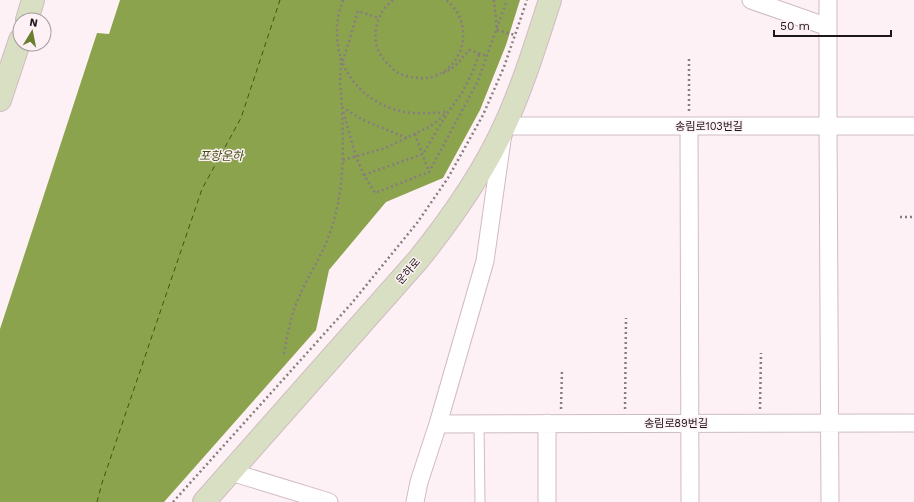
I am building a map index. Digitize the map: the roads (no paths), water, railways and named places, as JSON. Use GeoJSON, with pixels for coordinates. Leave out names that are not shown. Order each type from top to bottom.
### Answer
{"type":"FeatureCollection","features":[{"type":"Feature","properties":{"kind":"street"},"geometry":{"type":"LineString","coordinates":[[30,12],[34,0]]}},
{"type":"Feature","properties":{"kind":"street","name":"운하로"},"geometry":{"type":"LineString","coordinates":[[204,502],[366,320],[439,233],[478,175],[504,126],[522,84],[550,0]]}},
{"type":"Feature","properties":{"kind":"street"},"geometry":{"type":"LineString","coordinates":[[751,0],[828,27]]}},
{"type":"Feature","properties":{"kind":"street"},"geometry":{"type":"LineString","coordinates":[[828,0],[830,502]]}},
{"type":"Feature","properties":{"kind":"street"},"geometry":{"type":"LineString","coordinates":[[1,93],[16,52]]}},
{"type":"Feature","properties":{"kind":"street"},"geometry":{"type":"LineString","coordinates":[[415,502],[419,482],[438,424],[485,261],[504,126]]}},
{"type":"Feature","properties":{"kind":"street","name":"송림로103번길"},"geometry":{"type":"LineString","coordinates":[[504,126],[914,126]]}},
{"type":"Feature","properties":{"kind":"street"},"geometry":{"type":"LineString","coordinates":[[689,126],[690,502]]}},
{"type":"Feature","properties":{"kind":"street","name":"송림로89번길"},"geometry":{"type":"LineString","coordinates":[[438,424],[914,423]]}},
{"type":"Feature","properties":{"kind":"street"},"geometry":{"type":"LineString","coordinates":[[547,502],[554,424]]}},
{"type":"Feature","properties":{"kind":"street"},"geometry":{"type":"LineString","coordinates":[[231,472],[328,502]]}},
{"type":"Feature","properties":{"kind":"lane"},"geometry":{"type":"LineString","coordinates":[[479,424],[480,502]]}},
{"type":"Feature","properties":{"kind":"water","name":"포항운하"},"geometry":{"type":"Polygon","coordinates":[[[120,0],[520,0],[506,45],[480,110],[443,178],[386,202],[329,270],[316,330],[164,502],[0,502],[0,329],[97,33],[109,34],[120,0]]]}}]}
